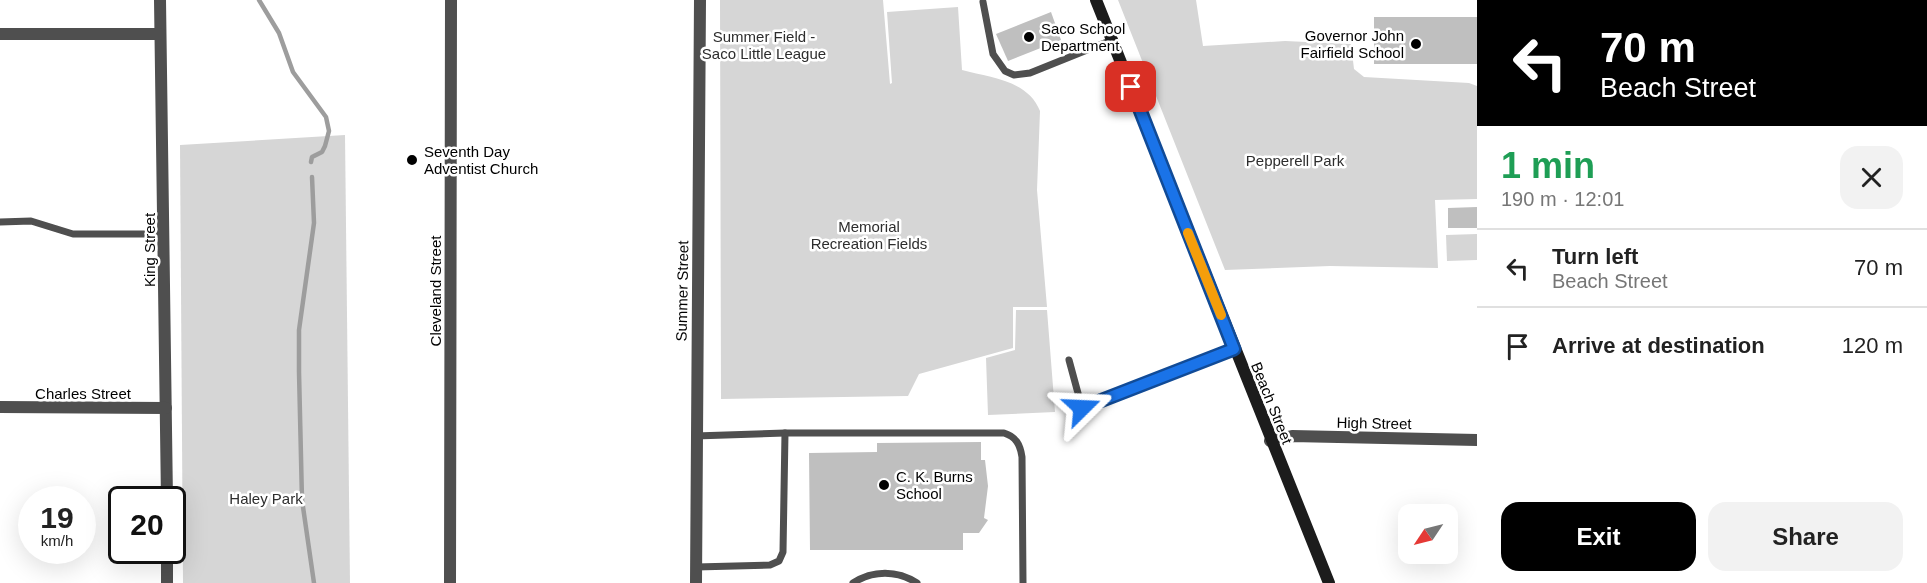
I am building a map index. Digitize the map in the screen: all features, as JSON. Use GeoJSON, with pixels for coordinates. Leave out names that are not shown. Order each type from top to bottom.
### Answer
{"type":"FeatureCollection","features":[{"type":"Feature","properties":{"kind":"main road","name":"Beach Street"},"geometry":{"type":"LineString","coordinates":[[1096,0],[1270,441],[1329,583]]}},
{"type":"Feature","properties":{"kind":"street","name":"King Street"},"geometry":{"type":"LineString","coordinates":[[160,0],[166,486]]}},
{"type":"Feature","properties":{"kind":"street","name":"Cleveland Street"},"geometry":{"type":"LineString","coordinates":[[450,583],[451,0]]}},
{"type":"Feature","properties":{"kind":"street","name":"Summer Street"},"geometry":{"type":"LineString","coordinates":[[696,583],[695,436],[700,0]]}},
{"type":"Feature","properties":{"kind":"street"},"geometry":{"type":"LineString","coordinates":[[0,34],[160,34]]}},
{"type":"Feature","properties":{"kind":"street","name":"Charles Street"},"geometry":{"type":"LineString","coordinates":[[0,408],[166,408]]}},
{"type":"Feature","properties":{"kind":"street","name":"High Street"},"geometry":{"type":"LineString","coordinates":[[1270,441],[1292,436],[1477,440]]}},
{"type":"Feature","properties":{"kind":"street"},"geometry":{"type":"LineString","coordinates":[[167,564],[167,583]]}},
{"type":"Feature","properties":{"kind":"lane"},"geometry":{"type":"LineString","coordinates":[[983,2],[993,54],[1002,67],[1011,74],[1030,73],[1112,40]]}},
{"type":"Feature","properties":{"kind":"lane"},"geometry":{"type":"LineString","coordinates":[[0,222],[31,222],[73,234],[164,234]]}},
{"type":"Feature","properties":{"kind":"lane"},"geometry":{"type":"LineString","coordinates":[[1069,360],[1082,408],[1234,349]]}},
{"type":"Feature","properties":{"kind":"lane"},"geometry":{"type":"LineString","coordinates":[[696,567],[770,565],[779,561],[783,552],[785,433]]}},
{"type":"Feature","properties":{"kind":"lane"},"geometry":{"type":"LineString","coordinates":[[695,436],[785,433],[1004,433],[1011,436],[1017,441],[1022,457],[1023,583]]}},
{"type":"Feature","properties":{"kind":"lane"},"geometry":{"type":"LineString","coordinates":[[853,583],[866,576],[886,573],[917,583]]}},
{"type":"Feature","properties":{"kind":"green space","name":"Memorial Recreation Fields"},"geometry":{"type":"Polygon","coordinates":[[[720,0],[883,0],[890,84],[892,83],[887,12],[958,7],[962,70],[996,78],[1018,87],[1027,93],[1040,111],[1037,190],[1047,307],[1013,307],[1013,348],[919,374],[908,396],[721,399],[720,0]]]}},
{"type":"Feature","properties":{"kind":"green space","name":"Pepperell Park"},"geometry":{"type":"Polygon","coordinates":[[[1118,0],[1196,0],[1203,46],[1285,41],[1351,44],[1354,69],[1364,77],[1469,83],[1477,86],[1477,199],[1435,200],[1438,268],[1330,266],[1225,270],[1118,0]]]}},
{"type":"Feature","properties":{"kind":"green space","name":"Haley Park"},"geometry":{"type":"Polygon","coordinates":[[[345,135],[350,583],[183,583],[183,564],[186,564],[186,486],[182,486],[180,145],[345,135]]]}},
{"type":"Feature","properties":{"kind":"green space"},"geometry":{"type":"Polygon","coordinates":[[[1477,234],[1477,260],[1447,261],[1446,235],[1477,234]]]}},
{"type":"Feature","properties":{"kind":"green space"},"geometry":{"type":"Polygon","coordinates":[[[1016,310],[1047,310],[1055,412],[988,415],[986,358],[1015,350],[1016,310]]]}},
{"type":"Feature","properties":{"kind":"building","name":"Saco School Department"},"geometry":{"type":"Polygon","coordinates":[[[1051,12],[1061,40],[1008,61],[996,34],[1051,12]]]}},
{"type":"Feature","properties":{"kind":"building"},"geometry":{"type":"Polygon","coordinates":[[[1374,17],[1477,17],[1477,64],[1374,64],[1374,17]]]}},
{"type":"Feature","properties":{"kind":"building"},"geometry":{"type":"Polygon","coordinates":[[[1477,207],[1477,228],[1448,228],[1448,208],[1477,207]]]}},
{"type":"Feature","properties":{"kind":"building"},"geometry":{"type":"Polygon","coordinates":[[[981,442],[981,460],[985,460],[988,486],[984,518],[988,520],[979,533],[963,533],[963,550],[810,550],[809,453],[877,452],[877,443],[981,442]]]}},
{"type":"Feature","properties":{"kind":"waterway"},"geometry":{"type":"LineString","coordinates":[[259,0],[279,33],[293,72],[326,117],[329,131],[325,146],[322,152],[312,157],[311,162]]}},
{"type":"Feature","properties":{"kind":"waterway"},"geometry":{"type":"LineString","coordinates":[[312,177],[314,223],[299,330],[299,372],[302,500],[314,583]]}},
{"type":"Feature","properties":{"kind":"slow traffic"},"geometry":{"type":"LineString","coordinates":[[1188,233],[1221,315]]}},
{"type":"Feature","properties":{"kind":"place","name":"Saco School Department"},"geometry":{"type":"Point","coordinates":[1029,37]}},
{"type":"Feature","properties":{"kind":"place","name":"Governor John Fairfield School"},"geometry":{"type":"Point","coordinates":[1416,44]}},
{"type":"Feature","properties":{"kind":"place","name":"Seventh Day Adventist Church"},"geometry":{"type":"Point","coordinates":[412,160]}},
{"type":"Feature","properties":{"kind":"place","name":"C. K. Burns School"},"geometry":{"type":"Point","coordinates":[884,485]}},
{"type":"Feature","properties":{"kind":"route"},"geometry":{"type":"LineString","coordinates":[[1082,408],[1234,349],[1131,87]]}},
{"type":"Feature","properties":{"kind":"park label","name":"Summer Field - Saco Little League"},"geometry":{"type":"Point","coordinates":[764,44]}}]}
